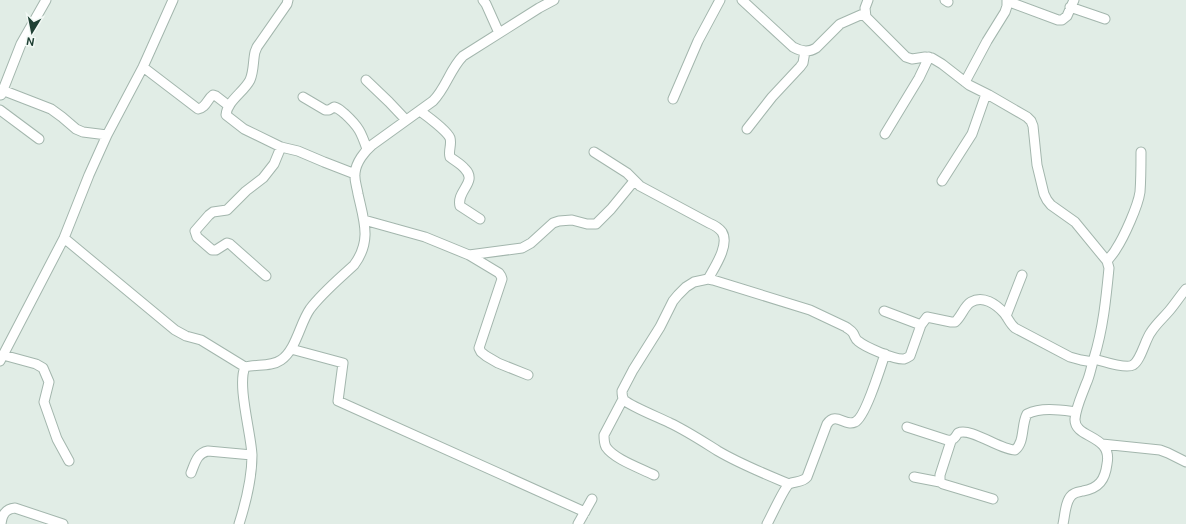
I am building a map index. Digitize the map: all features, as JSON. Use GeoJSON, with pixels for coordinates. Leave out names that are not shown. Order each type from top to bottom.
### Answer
{"type":"FeatureCollection","features":[{"type":"Feature","properties":{"kind":"street"},"geometry":{"type":"LineString","coordinates":[[46,0],[21,44],[1,93],[51,109],[76,129],[83,132],[107,135]]}},
{"type":"Feature","properties":{"kind":"street"},"geometry":{"type":"LineString","coordinates":[[69,461],[57,439],[44,402],[49,382],[43,368],[36,364],[1,358],[64,238],[89,175],[107,135],[143,67],[173,0]]}},
{"type":"Feature","properties":{"kind":"street"},"geometry":{"type":"LineString","coordinates":[[288,0],[287,4],[255,52],[251,79],[229,106],[226,113],[227,117],[244,129],[281,147],[303,153],[355,174]]}},
{"type":"Feature","properties":{"kind":"street"},"geometry":{"type":"LineString","coordinates":[[483,0],[499,34]]}},
{"type":"Feature","properties":{"kind":"street"},"geometry":{"type":"LineString","coordinates":[[64,238],[175,330],[186,336],[201,340],[246,367],[274,364],[282,360],[290,349],[311,308],[354,265],[364,247],[364,220],[355,174],[356,166],[367,149],[420,111],[438,96],[457,62],[463,56],[499,34],[538,3],[554,0]]}},
{"type":"Feature","properties":{"kind":"street"},"geometry":{"type":"LineString","coordinates":[[673,99],[698,41],[720,0]]}},
{"type":"Feature","properties":{"kind":"street"},"geometry":{"type":"LineString","coordinates":[[742,0],[793,46],[799,50],[805,51],[811,51],[816,48],[840,24],[865,13]]}},
{"type":"Feature","properties":{"kind":"street"},"geometry":{"type":"LineString","coordinates":[[868,0],[865,8],[866,17],[906,57],[912,59],[929,56],[974,88],[1031,121],[1033,126],[1038,166],[1047,200],[1051,205],[1075,222],[1107,261],[1109,268],[1105,310],[1087,383],[1076,412],[1075,422],[1080,430],[1102,444],[1106,449],[1108,456],[1107,464],[1100,484],[1094,488],[1072,495],[1068,501],[1063,524]]}},
{"type":"Feature","properties":{"kind":"street"},"geometry":{"type":"LineString","coordinates":[[965,82],[987,41],[1005,12],[1007,1],[1058,20],[1065,19],[1072,4],[1105,19]]}},
{"type":"Feature","properties":{"kind":"street"},"geometry":{"type":"LineString","coordinates":[[747,129],[772,96],[803,63],[805,51]]}},
{"type":"Feature","properties":{"kind":"street"},"geometry":{"type":"LineString","coordinates":[[885,134],[919,78],[929,56]]}},
{"type":"Feature","properties":{"kind":"street"},"geometry":{"type":"LineString","coordinates":[[143,67],[198,109],[203,108],[213,95],[229,106]]}},
{"type":"Feature","properties":{"kind":"street"},"geometry":{"type":"LineString","coordinates":[[366,80],[406,120]]}},
{"type":"Feature","properties":{"kind":"street"},"geometry":{"type":"LineString","coordinates":[[942,181],[972,134],[986,94]]}},
{"type":"Feature","properties":{"kind":"street"},"geometry":{"type":"LineString","coordinates":[[303,97],[325,110],[334,107],[338,108],[359,128],[367,149]]}},
{"type":"Feature","properties":{"kind":"street"},"geometry":{"type":"LineString","coordinates":[[0,110],[39,139]]}},
{"type":"Feature","properties":{"kind":"street"},"geometry":{"type":"LineString","coordinates":[[420,111],[436,123],[448,135],[450,139],[450,157],[465,169],[470,178],[460,196],[460,206],[480,219]]}},
{"type":"Feature","properties":{"kind":"street"},"geometry":{"type":"LineString","coordinates":[[266,276],[230,244],[227,243],[216,250],[212,250],[197,237],[195,231],[209,215],[213,212],[227,210],[246,191],[263,178],[270,169],[281,147]]}},
{"type":"Feature","properties":{"kind":"street"},"geometry":{"type":"LineString","coordinates":[[594,152],[619,168],[640,186],[717,227],[722,232],[724,240],[721,256],[708,279]]}},
{"type":"Feature","properties":{"kind":"street"},"geometry":{"type":"LineString","coordinates":[[1107,261],[1119,245],[1138,200],[1140,193],[1141,152]]}},
{"type":"Feature","properties":{"kind":"street"},"geometry":{"type":"LineString","coordinates":[[469,256],[522,248],[531,243],[553,223],[559,221],[572,220],[587,224],[596,224],[607,214],[634,181]]}},
{"type":"Feature","properties":{"kind":"street"},"geometry":{"type":"LineString","coordinates":[[364,220],[425,237],[469,256],[499,273],[502,279],[495,304],[479,348],[486,356],[498,363],[528,375]]}},
{"type":"Feature","properties":{"kind":"street"},"geometry":{"type":"LineString","coordinates":[[1006,316],[1022,275]]}},
{"type":"Feature","properties":{"kind":"street"},"geometry":{"type":"LineString","coordinates":[[654,475],[611,453],[604,441],[604,435],[623,399],[622,391],[633,370],[660,327],[678,294],[686,286],[700,280],[708,279],[810,310],[846,327],[858,341],[877,351],[898,358],[907,358],[910,356],[924,319],[927,317],[955,322],[971,302],[982,299],[997,307],[1015,328],[1070,357],[1081,360],[1093,360],[1128,366],[1133,364],[1138,359],[1150,332],[1169,311],[1186,288]]}},
{"type":"Feature","properties":{"kind":"street"},"geometry":{"type":"LineString","coordinates":[[884,311],[921,325]]}},
{"type":"Feature","properties":{"kind":"street"},"geometry":{"type":"LineString","coordinates":[[290,349],[343,364],[338,401],[585,512]]}},
{"type":"Feature","properties":{"kind":"street"},"geometry":{"type":"LineString","coordinates":[[767,524],[790,484],[804,480],[807,477],[826,424],[833,419],[854,423],[860,418],[872,392],[885,354]]}},
{"type":"Feature","properties":{"kind":"street"},"geometry":{"type":"LineString","coordinates":[[239,524],[249,483],[252,455],[243,388],[243,374],[246,367]]}},
{"type":"Feature","properties":{"kind":"street"},"geometry":{"type":"LineString","coordinates":[[623,399],[694,436],[724,454],[790,484]]}},
{"type":"Feature","properties":{"kind":"street"},"geometry":{"type":"LineString","coordinates":[[940,482],[940,475],[951,441],[958,433],[964,432],[1015,450],[1020,446],[1024,421],[1027,414],[1043,410],[1076,412]]}},
{"type":"Feature","properties":{"kind":"street"},"geometry":{"type":"LineString","coordinates":[[906,427],[951,441]]}},
{"type":"Feature","properties":{"kind":"street"},"geometry":{"type":"LineString","coordinates":[[1102,444],[1160,450],[1186,462]]}},
{"type":"Feature","properties":{"kind":"street"},"geometry":{"type":"LineString","coordinates":[[191,473],[198,455],[203,452],[208,451],[252,455]]}},
{"type":"Feature","properties":{"kind":"street"},"geometry":{"type":"LineString","coordinates":[[914,476],[940,482],[993,499]]}},
{"type":"Feature","properties":{"kind":"street"},"geometry":{"type":"LineString","coordinates":[[578,524],[592,499]]}},
{"type":"Feature","properties":{"kind":"street"},"geometry":{"type":"LineString","coordinates":[[1,524],[3,509],[9,508],[14,508],[63,524]]}}]}
